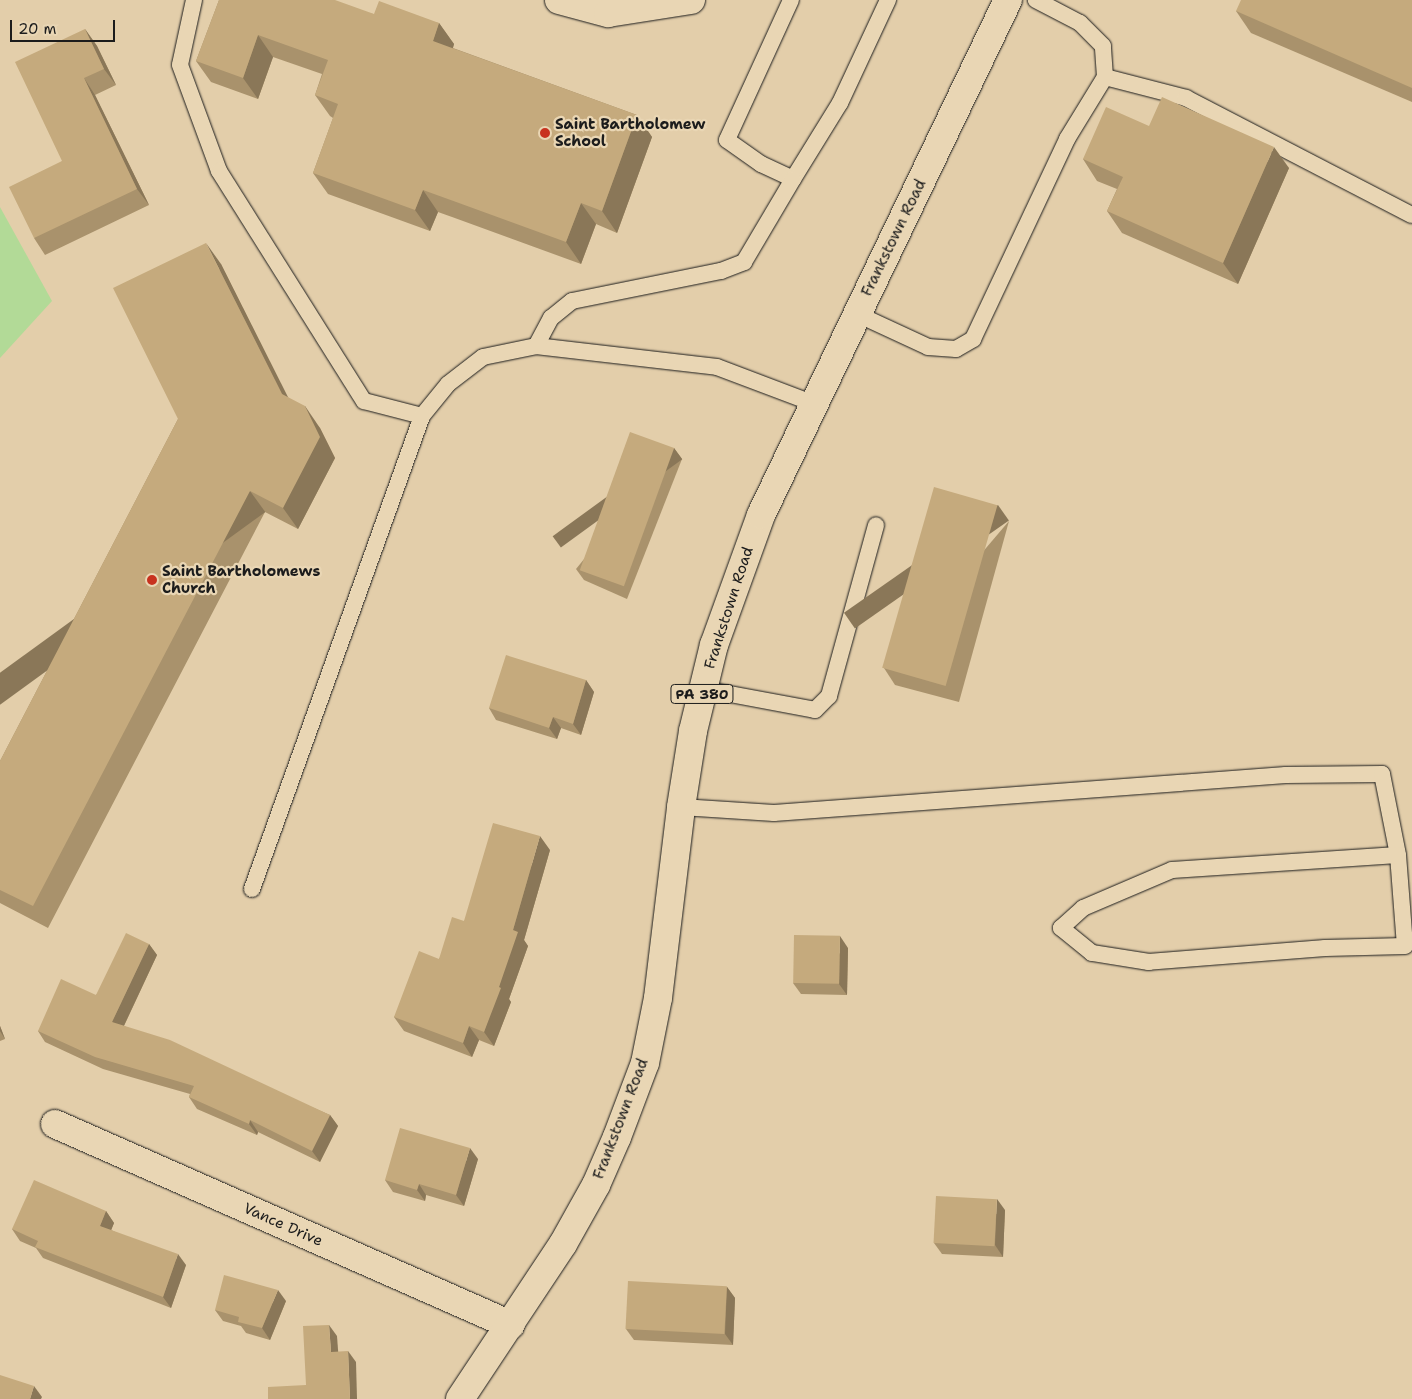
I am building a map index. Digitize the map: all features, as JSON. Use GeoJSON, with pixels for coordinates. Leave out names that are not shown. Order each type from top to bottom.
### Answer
{"type":"FeatureCollection","features":[{"type":"Feature","properties":{"kind":"main road"},"geometry":{"type":"LineString","coordinates":[[559,0],[608,13],[691,0]]}},
{"type":"Feature","properties":{"kind":"main road","name":"Frankstown Road"},"geometry":{"type":"LineString","coordinates":[[460,1399],[511,1326],[596,1185],[645,1063],[658,998],[681,807],[703,689],[714,645],[754,532],[1008,0]]}},
{"type":"Feature","properties":{"kind":"main road","name":"Vance Drive"},"geometry":{"type":"LineString","coordinates":[[55,1124],[511,1326]]}},
{"type":"Feature","properties":{"kind":"lane"},"geometry":{"type":"LineString","coordinates":[[194,0],[180,65],[220,171],[364,401],[422,416]]}},
{"type":"Feature","properties":{"kind":"lane"},"geometry":{"type":"LineString","coordinates":[[791,0],[727,140],[761,164],[793,179]]}},
{"type":"Feature","properties":{"kind":"lane"},"geometry":{"type":"LineString","coordinates":[[536,346],[551,318],[572,301],[721,271],[744,262],[840,103],[888,0]]}},
{"type":"Feature","properties":{"kind":"lane"},"geometry":{"type":"LineString","coordinates":[[857,314],[928,347],[956,349],[973,339],[1067,139],[1105,77],[1103,46],[1080,23],[1036,0]]}},
{"type":"Feature","properties":{"kind":"lane"},"geometry":{"type":"LineString","coordinates":[[1105,77],[1186,98],[1412,215]]}},
{"type":"Feature","properties":{"kind":"lane"},"geometry":{"type":"LineString","coordinates":[[252,888],[422,416],[448,384],[483,357],[536,346],[717,367],[815,404]]}},
{"type":"Feature","properties":{"kind":"lane"},"geometry":{"type":"LineString","coordinates":[[703,689],[815,710],[829,696],[876,525]]}},
{"type":"Feature","properties":{"kind":"lane"},"geometry":{"type":"LineString","coordinates":[[681,807],[774,813],[1286,775],[1382,774],[1398,855],[1405,946],[1325,948],[1149,962],[1092,953],[1061,928],[1083,908],[1172,870],[1398,855]]}},
{"type":"Feature","properties":{"kind":"green space"},"geometry":{"type":"Polygon","coordinates":[[[0,207],[52,301],[0,358],[0,207]]]}},
{"type":"Feature","properties":{"kind":"building"},"geometry":{"type":"Polygon","coordinates":[[[219,0],[335,0],[374,14],[379,1],[439,23],[433,41],[637,115],[602,211],[581,203],[566,242],[423,190],[415,210],[313,173],[338,104],[315,95],[328,60],[258,35],[243,78],[196,61],[219,0]]]}},
{"type":"Feature","properties":{"kind":"building"},"geometry":{"type":"Polygon","coordinates":[[[1241,0],[1412,0],[1412,88],[1236,11],[1241,0]]]}},
{"type":"Feature","properties":{"kind":"building"},"geometry":{"type":"Polygon","coordinates":[[[85,29],[104,69],[84,78],[137,189],[34,238],[9,187],[62,161],[15,62],[85,29]]]}},
{"type":"Feature","properties":{"kind":"building"},"geometry":{"type":"Polygon","coordinates":[[[1162,97],[1274,147],[1223,263],[1107,211],[1123,177],[1083,159],[1106,107],[1149,126],[1162,97]]]}},
{"type":"Feature","properties":{"kind":"building"},"geometry":{"type":"Polygon","coordinates":[[[206,243],[282,394],[305,406],[320,437],[283,508],[250,491],[33,906],[0,890],[0,761],[178,419],[113,288],[206,243]]]}},
{"type":"Feature","properties":{"kind":"building"},"geometry":{"type":"Polygon","coordinates":[[[630,432],[674,448],[624,586],[580,570],[630,432]]]}},
{"type":"Feature","properties":{"kind":"building"},"geometry":{"type":"Polygon","coordinates":[[[934,487],[997,505],[946,686],[882,668],[934,487]]]}},
{"type":"Feature","properties":{"kind":"building"},"geometry":{"type":"Polygon","coordinates":[[[506,655],[586,680],[573,724],[553,717],[549,728],[489,708],[506,655]]]}},
{"type":"Feature","properties":{"kind":"building"},"geometry":{"type":"Polygon","coordinates":[[[493,823],[540,836],[513,930],[518,932],[499,987],[501,988],[484,1032],[469,1026],[463,1043],[394,1017],[419,951],[439,959],[452,917],[464,921],[493,823]]]}},
{"type":"Feature","properties":{"kind":"building"},"geometry":{"type":"Polygon","coordinates":[[[126,933],[149,944],[112,1022],[170,1040],[330,1115],[312,1151],[250,1120],[249,1124],[189,1097],[194,1086],[95,1057],[38,1031],[61,979],[96,995],[126,933]]]}},
{"type":"Feature","properties":{"kind":"building"},"geometry":{"type":"Polygon","coordinates":[[[794,935],[840,936],[839,984],[793,983],[794,935]]]}},
{"type":"Feature","properties":{"kind":"building"},"geometry":{"type":"Polygon","coordinates":[[[400,1128],[470,1148],[456,1195],[419,1184],[417,1190],[385,1180],[400,1128]]]}},
{"type":"Feature","properties":{"kind":"building"},"geometry":{"type":"Polygon","coordinates":[[[34,1180],[106,1211],[100,1226],[178,1254],[163,1297],[35,1247],[38,1241],[12,1229],[34,1180]]]}},
{"type":"Feature","properties":{"kind":"building"},"geometry":{"type":"Polygon","coordinates":[[[936,1196],[997,1199],[994,1246],[934,1243],[936,1196]]]}},
{"type":"Feature","properties":{"kind":"building"},"geometry":{"type":"Polygon","coordinates":[[[224,1275],[278,1290],[262,1328],[238,1322],[239,1317],[215,1310],[224,1275]]]}},
{"type":"Feature","properties":{"kind":"building"},"geometry":{"type":"Polygon","coordinates":[[[628,1281],[727,1286],[724,1334],[625,1329],[628,1281]]]}},
{"type":"Feature","properties":{"kind":"building"},"geometry":{"type":"Polygon","coordinates":[[[329,1325],[331,1352],[348,1351],[350,1399],[268,1399],[268,1387],[306,1385],[303,1326],[329,1325]]]}},
{"type":"Feature","properties":{"kind":"building"},"geometry":{"type":"Polygon","coordinates":[[[0,1375],[34,1386],[30,1399],[0,1399],[0,1375]]]}},
{"type":"Feature","properties":{"kind":"place","name":"Saint Bartholomew School"},"geometry":{"type":"Point","coordinates":[545,133]}},
{"type":"Feature","properties":{"kind":"place","name":"Saint Bartholomews Church"},"geometry":{"type":"Point","coordinates":[152,580]}}]}
